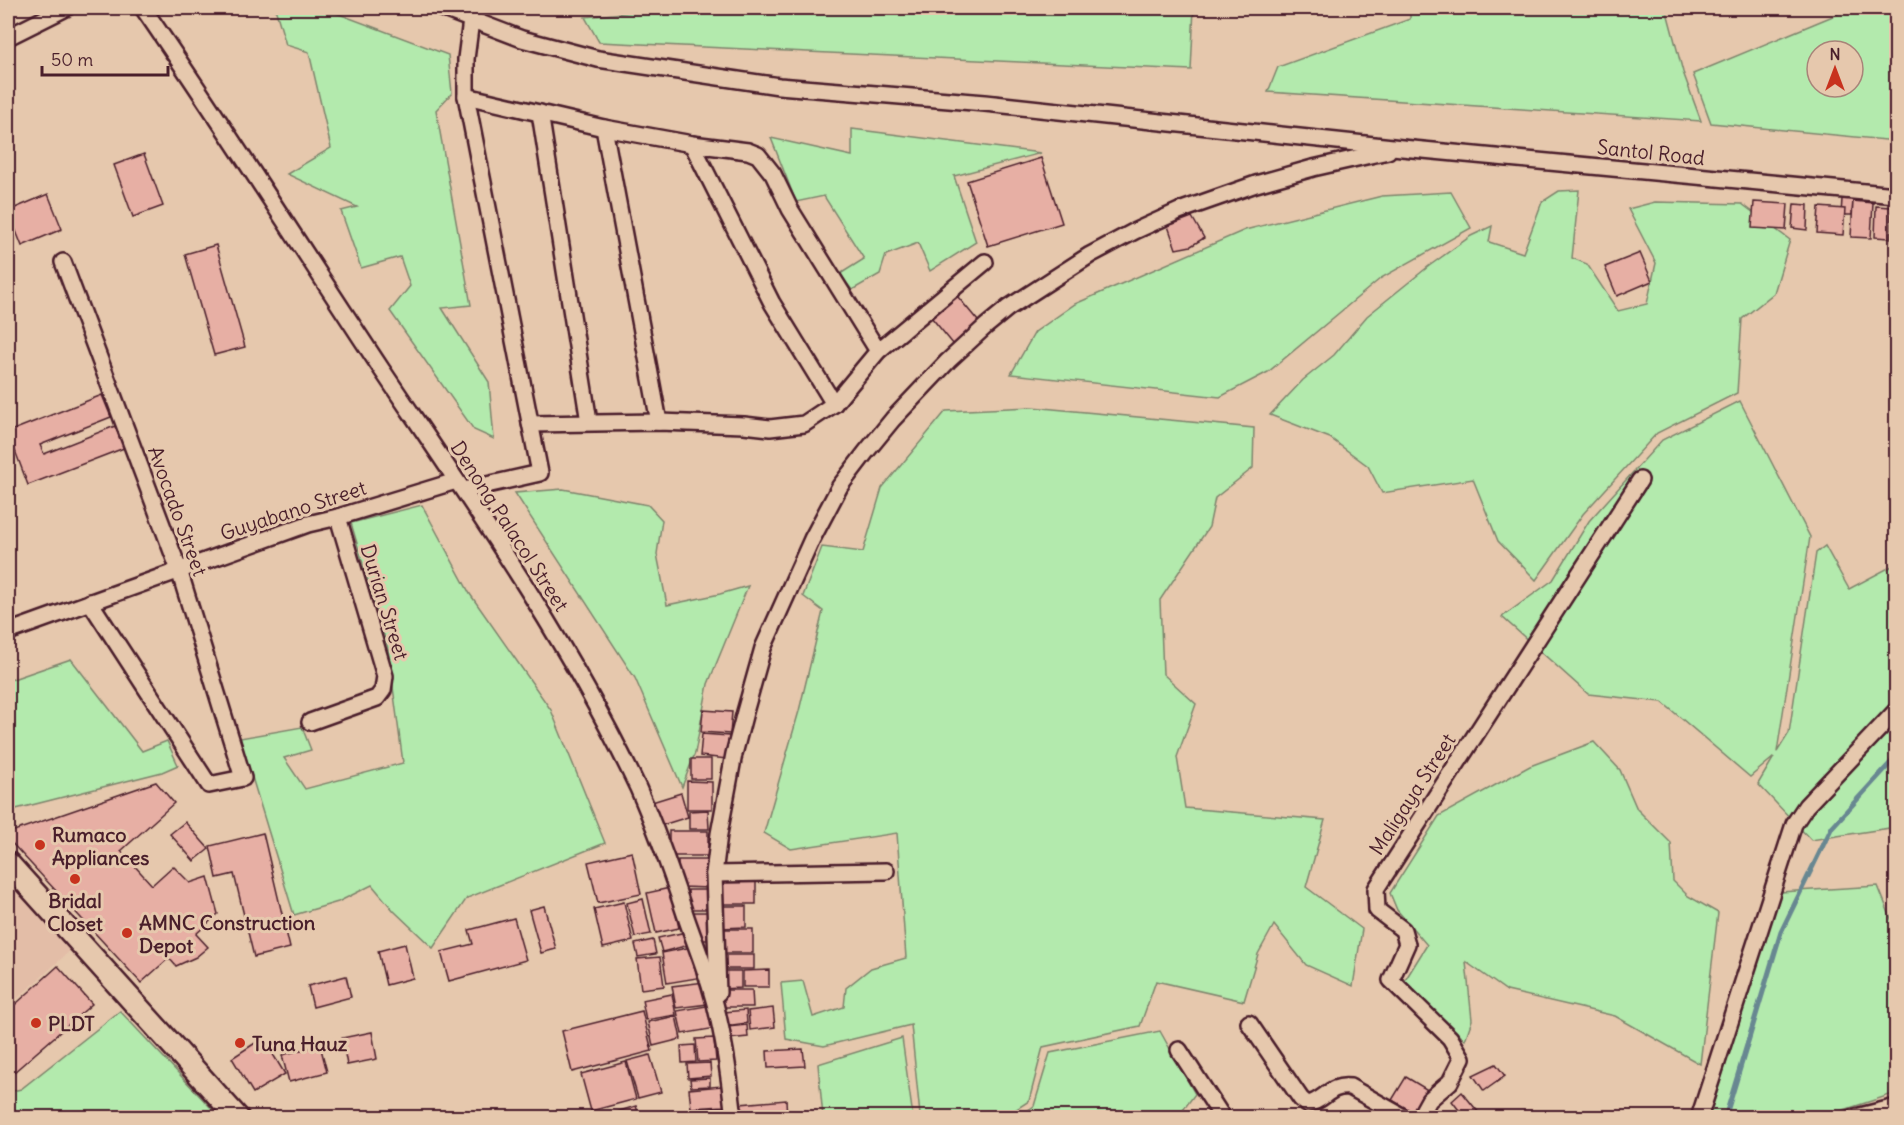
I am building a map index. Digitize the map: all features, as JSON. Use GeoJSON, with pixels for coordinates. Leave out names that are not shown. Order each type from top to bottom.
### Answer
{"type":"FeatureCollection","features":[{"type":"Feature","properties":{"kind":"main road"},"geometry":{"type":"LineString","coordinates":[[8,863],[238,1118]]}},
{"type":"Feature","properties":{"kind":"street"},"geometry":{"type":"LineString","coordinates":[[8,37],[66,8]]}},
{"type":"Feature","properties":{"kind":"street","name":"Denong Palacol Street"},"geometry":{"type":"LineString","coordinates":[[143,8],[460,485],[549,624],[613,739],[639,791],[664,852],[710,986],[718,1017],[734,1118]]}},
{"type":"Feature","properties":{"kind":"street","name":"Santol Road"},"geometry":{"type":"LineString","coordinates":[[441,8],[522,39],[597,59],[779,86],[985,103],[1402,148],[1896,195]]}},
{"type":"Feature","properties":{"kind":"street"},"geometry":{"type":"LineString","coordinates":[[471,20],[466,59],[466,96],[530,424],[659,422],[744,424],[770,428],[804,424],[834,404],[878,351],[985,262]]}},
{"type":"Feature","properties":{"kind":"street"},"geometry":{"type":"LineString","coordinates":[[466,96],[603,128],[758,154],[773,174],[790,209],[878,351]]}},
{"type":"Feature","properties":{"kind":"street"},"geometry":{"type":"LineString","coordinates":[[540,113],[589,422]]}},
{"type":"Feature","properties":{"kind":"street"},"geometry":{"type":"LineString","coordinates":[[603,128],[659,422]]}},
{"type":"Feature","properties":{"kind":"street"},"geometry":{"type":"LineString","coordinates":[[692,144],[772,303],[834,404]]}},
{"type":"Feature","properties":{"kind":"street"},"geometry":{"type":"LineString","coordinates":[[718,1017],[714,874],[718,834],[734,754],[763,648],[812,539],[840,486],[901,411],[986,326],[1090,255],[1179,211],[1256,184],[1313,168],[1402,148]]}},
{"type":"Feature","properties":{"kind":"street","name":"Avocado Street"},"geometry":{"type":"LineString","coordinates":[[63,262],[179,570],[243,778],[208,785],[90,602]]}},
{"type":"Feature","properties":{"kind":"street","name":"Guyabano Street"},"geometry":{"type":"LineString","coordinates":[[8,632],[308,524],[460,485],[540,473],[530,424]]}},
{"type":"Feature","properties":{"kind":"street","name":"Maligaya Street"},"geometry":{"type":"LineString","coordinates":[[1419,1118],[1429,1100],[1450,1082],[1462,1058],[1450,1038],[1391,980],[1407,944],[1403,930],[1377,910],[1376,889],[1640,480]]}},
{"type":"Feature","properties":{"kind":"street","name":"Durian Street"},"geometry":{"type":"LineString","coordinates":[[310,722],[377,698],[383,690],[385,675],[338,517]]}},
{"type":"Feature","properties":{"kind":"street"},"geometry":{"type":"LineString","coordinates":[[1698,1118],[1794,824],[1806,806],[1896,711]]}},
{"type":"Feature","properties":{"kind":"street"},"geometry":{"type":"LineString","coordinates":[[714,874],[886,871]]}},
{"type":"Feature","properties":{"kind":"street"},"geometry":{"type":"LineString","coordinates":[[1249,1023],[1301,1100],[1307,1104],[1343,1086],[1350,1087],[1405,1118]]}},
{"type":"Feature","properties":{"kind":"street"},"geometry":{"type":"LineString","coordinates":[[1179,1050],[1222,1118]]}},
{"type":"Feature","properties":{"kind":"street"},"geometry":{"type":"LineString","coordinates":[[1852,1118],[1896,1107]]}},
{"type":"Feature","properties":{"kind":"shaded area"},"geometry":{"type":"Polygon","coordinates":[[[8,878],[72,949],[8,1007],[8,878]]]}},
{"type":"Feature","properties":{"kind":"green space"},"geometry":{"type":"Polygon","coordinates":[[[275,8],[323,8],[448,55],[452,93],[436,110],[471,305],[442,308],[489,382],[494,439],[474,430],[390,311],[410,286],[400,257],[361,268],[341,211],[357,207],[287,174],[331,148],[309,52],[286,45],[275,8]]]}},
{"type":"Feature","properties":{"kind":"green space"},"geometry":{"type":"Polygon","coordinates":[[[668,8],[1194,8],[1191,70],[599,42],[585,17],[668,8]]]}},
{"type":"Feature","properties":{"kind":"green space"},"geometry":{"type":"Polygon","coordinates":[[[1410,8],[1666,8],[1683,72],[1701,121],[1268,92],[1278,67],[1410,19],[1410,8]]]}},
{"type":"Feature","properties":{"kind":"green space"},"geometry":{"type":"Polygon","coordinates":[[[1852,8],[1896,8],[1896,141],[1711,123],[1693,74],[1852,8]]]}},
{"type":"Feature","properties":{"kind":"green space"},"geometry":{"type":"Polygon","coordinates":[[[852,129],[1041,153],[954,176],[976,242],[930,271],[918,243],[886,255],[880,274],[852,290],[840,274],[864,259],[824,196],[796,202],[771,138],[852,156],[852,129]]]}},
{"type":"Feature","properties":{"kind":"green space"},"geometry":{"type":"Polygon","coordinates":[[[1579,190],[1572,258],[1587,264],[1618,311],[1647,304],[1656,263],[1628,209],[1655,202],[1742,204],[1790,240],[1774,293],[1742,319],[1737,393],[1657,433],[1583,514],[1536,580],[1498,541],[1473,479],[1382,493],[1368,466],[1330,438],[1270,415],[1303,380],[1334,355],[1367,316],[1429,266],[1471,236],[1492,226],[1489,242],[1523,253],[1542,202],[1559,191],[1579,190]]]}},
{"type":"Feature","properties":{"kind":"green space"},"geometry":{"type":"Polygon","coordinates":[[[1451,192],[1471,228],[1381,278],[1268,372],[1220,397],[1011,374],[1035,332],[1075,304],[1245,230],[1382,196],[1451,192]]]}},
{"type":"Feature","properties":{"kind":"green space"},"geometry":{"type":"Polygon","coordinates":[[[1740,401],[1810,537],[1777,752],[1789,733],[1816,553],[1825,546],[1849,589],[1896,564],[1896,827],[1811,840],[1758,784],[1774,757],[1750,777],[1662,702],[1588,694],[1502,617],[1553,580],[1589,521],[1662,440],[1740,401]]]}},
{"type":"Feature","properties":{"kind":"green space"},"geometry":{"type":"Polygon","coordinates":[[[1032,407],[1254,428],[1253,468],[1215,498],[1209,527],[1160,600],[1163,674],[1196,704],[1177,757],[1185,808],[1325,820],[1306,887],[1362,929],[1353,986],[1306,965],[1274,925],[1258,954],[1244,1001],[1156,981],[1140,1026],[1043,1047],[1029,1101],[1004,1117],[923,1117],[920,1115],[911,1025],[824,1046],[786,1039],[781,983],[803,981],[813,1017],[844,1007],[846,988],[871,968],[906,958],[897,833],[791,849],[764,833],[799,711],[823,611],[803,596],[822,547],[863,552],[882,488],[946,411],[1032,407]]]}},
{"type":"Feature","properties":{"kind":"green space"},"geometry":{"type":"Polygon","coordinates":[[[563,489],[648,505],[662,520],[657,554],[667,605],[748,586],[708,684],[695,753],[682,787],[635,678],[515,493],[563,489]]]}},
{"type":"Feature","properties":{"kind":"green space"},"geometry":{"type":"Polygon","coordinates":[[[422,505],[470,594],[551,710],[605,843],[467,898],[433,948],[394,911],[372,885],[338,902],[294,915],[240,738],[302,727],[311,750],[284,758],[305,789],[403,763],[388,649],[351,523],[422,505]]]}},
{"type":"Feature","properties":{"kind":"green space"},"geometry":{"type":"Polygon","coordinates":[[[71,659],[142,751],[167,741],[178,765],[162,772],[8,811],[8,676],[10,680],[71,659]]]}},
{"type":"Feature","properties":{"kind":"green space"},"geometry":{"type":"Polygon","coordinates":[[[1594,742],[1620,770],[1637,809],[1671,843],[1673,881],[1688,896],[1718,913],[1700,1064],[1615,1016],[1507,991],[1466,962],[1472,1020],[1465,1040],[1404,982],[1427,945],[1397,910],[1390,893],[1439,816],[1530,766],[1594,742]]]}},
{"type":"Feature","properties":{"kind":"green space"},"geometry":{"type":"Polygon","coordinates":[[[1878,886],[1896,931],[1896,1093],[1825,1116],[1709,1117],[1780,892],[1878,886]]]}},
{"type":"Feature","properties":{"kind":"green space"},"geometry":{"type":"Polygon","coordinates":[[[120,1011],[212,1109],[199,1118],[8,1117],[8,1092],[21,1089],[120,1011]]]}},
{"type":"Feature","properties":{"kind":"green space"},"geometry":{"type":"Polygon","coordinates":[[[1160,1031],[1195,1094],[1178,1117],[1018,1117],[1034,1106],[1050,1053],[1160,1031]]]}},
{"type":"Feature","properties":{"kind":"green space"},"geometry":{"type":"Polygon","coordinates":[[[902,1038],[913,1117],[823,1117],[818,1064],[902,1038]]]}},
{"type":"Feature","properties":{"kind":"building"},"geometry":{"type":"Polygon","coordinates":[[[144,154],[163,206],[133,217],[114,165],[144,154]]]}},
{"type":"Feature","properties":{"kind":"building"},"geometry":{"type":"Polygon","coordinates":[[[1041,158],[1062,223],[988,246],[967,181],[1041,158]]]}},
{"type":"Feature","properties":{"kind":"building"},"geometry":{"type":"Polygon","coordinates":[[[48,194],[62,229],[22,246],[8,211],[48,194]]]}},
{"type":"Feature","properties":{"kind":"building"},"geometry":{"type":"Polygon","coordinates":[[[1842,199],[1853,199],[1852,215],[1841,215],[1842,199]]]}},
{"type":"Feature","properties":{"kind":"building"},"geometry":{"type":"Polygon","coordinates":[[[1853,201],[1873,203],[1871,238],[1851,237],[1853,201]]]}},
{"type":"Feature","properties":{"kind":"building"},"geometry":{"type":"Polygon","coordinates":[[[1754,202],[1788,204],[1786,230],[1752,228],[1754,202]]]}},
{"type":"Feature","properties":{"kind":"building"},"geometry":{"type":"Polygon","coordinates":[[[1794,204],[1808,205],[1807,230],[1792,228],[1794,204]]]}},
{"type":"Feature","properties":{"kind":"building"},"geometry":{"type":"Polygon","coordinates":[[[1894,205],[1896,205],[1896,241],[1892,241],[1894,205]]]}},
{"type":"Feature","properties":{"kind":"building"},"geometry":{"type":"Polygon","coordinates":[[[1876,206],[1891,207],[1890,238],[1875,237],[1876,206]]]}},
{"type":"Feature","properties":{"kind":"building"},"geometry":{"type":"Polygon","coordinates":[[[1819,207],[1845,209],[1843,235],[1817,233],[1819,207]]]}},
{"type":"Feature","properties":{"kind":"building"},"geometry":{"type":"Polygon","coordinates":[[[1192,217],[1204,238],[1191,246],[1176,249],[1168,226],[1192,217]]]}},
{"type":"Feature","properties":{"kind":"building"},"geometry":{"type":"Polygon","coordinates":[[[216,245],[245,347],[214,355],[185,254],[216,245]]]}},
{"type":"Feature","properties":{"kind":"building"},"geometry":{"type":"Polygon","coordinates":[[[1640,253],[1652,281],[1617,296],[1605,267],[1640,253]]]}},
{"type":"Feature","properties":{"kind":"building"},"geometry":{"type":"Polygon","coordinates":[[[953,291],[983,327],[958,350],[927,312],[953,291]]]}},
{"type":"Feature","properties":{"kind":"building"},"geometry":{"type":"Polygon","coordinates":[[[102,395],[111,417],[40,445],[44,454],[115,426],[124,448],[28,485],[8,432],[102,395]]]}},
{"type":"Feature","properties":{"kind":"building"},"geometry":{"type":"Polygon","coordinates":[[[703,710],[732,712],[730,734],[701,732],[703,710]]]}},
{"type":"Feature","properties":{"kind":"building"},"geometry":{"type":"Polygon","coordinates":[[[702,734],[729,736],[727,759],[700,756],[702,734]]]}},
{"type":"Feature","properties":{"kind":"building"},"geometry":{"type":"Polygon","coordinates":[[[691,759],[711,759],[711,779],[691,779],[691,759]]]}},
{"type":"Feature","properties":{"kind":"building"},"geometry":{"type":"Polygon","coordinates":[[[687,781],[712,782],[712,809],[687,809],[687,781]]]}},
{"type":"Feature","properties":{"kind":"building"},"geometry":{"type":"Polygon","coordinates":[[[156,782],[174,803],[121,851],[152,885],[173,866],[190,883],[208,877],[218,914],[196,934],[208,947],[196,957],[176,966],[169,958],[141,983],[8,839],[8,833],[156,782]]]}},
{"type":"Feature","properties":{"kind":"building"},"geometry":{"type":"Polygon","coordinates":[[[681,793],[688,817],[659,826],[652,802],[681,793]]]}},
{"type":"Feature","properties":{"kind":"building"},"geometry":{"type":"Polygon","coordinates":[[[708,810],[709,829],[689,829],[689,811],[708,810]]]}},
{"type":"Feature","properties":{"kind":"building"},"geometry":{"type":"Polygon","coordinates":[[[185,822],[209,849],[194,861],[170,834],[185,822]]]}},
{"type":"Feature","properties":{"kind":"building"},"geometry":{"type":"Polygon","coordinates":[[[669,831],[708,831],[708,856],[669,856],[669,831]]]}},
{"type":"Feature","properties":{"kind":"building"},"geometry":{"type":"Polygon","coordinates":[[[263,833],[290,948],[254,957],[234,874],[217,878],[210,846],[263,833]]]}},
{"type":"Feature","properties":{"kind":"building"},"geometry":{"type":"Polygon","coordinates":[[[632,852],[641,894],[598,903],[588,862],[632,852]]]}},
{"type":"Feature","properties":{"kind":"building"},"geometry":{"type":"Polygon","coordinates":[[[678,860],[709,860],[709,888],[682,887],[682,879],[678,879],[678,860]]]}},
{"type":"Feature","properties":{"kind":"building"},"geometry":{"type":"Polygon","coordinates":[[[720,877],[756,877],[756,904],[720,904],[720,877]]]}},
{"type":"Feature","properties":{"kind":"building"},"geometry":{"type":"Polygon","coordinates":[[[670,888],[679,928],[656,933],[647,893],[670,888]]]}},
{"type":"Feature","properties":{"kind":"building"},"geometry":{"type":"Polygon","coordinates":[[[688,890],[708,890],[708,909],[688,909],[688,890]]]}},
{"type":"Feature","properties":{"kind":"building"},"geometry":{"type":"Polygon","coordinates":[[[643,899],[651,934],[635,937],[627,903],[643,899]]]}},
{"type":"Feature","properties":{"kind":"building"},"geometry":{"type":"Polygon","coordinates":[[[624,902],[633,941],[603,948],[594,909],[624,902]]]}},
{"type":"Feature","properties":{"kind":"building"},"geometry":{"type":"Polygon","coordinates":[[[544,906],[556,949],[541,953],[529,910],[544,906]]]}},
{"type":"Feature","properties":{"kind":"building"},"geometry":{"type":"Polygon","coordinates":[[[720,906],[746,906],[746,927],[721,928],[720,906]]]}},
{"type":"Feature","properties":{"kind":"building"},"geometry":{"type":"Polygon","coordinates":[[[690,912],[707,912],[707,940],[702,940],[690,912]]]}},
{"type":"Feature","properties":{"kind":"building"},"geometry":{"type":"Polygon","coordinates":[[[514,918],[526,960],[449,981],[441,952],[473,944],[469,930],[514,918]]]}},
{"type":"Feature","properties":{"kind":"building"},"geometry":{"type":"Polygon","coordinates":[[[721,929],[753,929],[753,953],[722,953],[721,929]]]}},
{"type":"Feature","properties":{"kind":"building"},"geometry":{"type":"Polygon","coordinates":[[[686,932],[689,945],[662,952],[658,938],[686,932]]]}},
{"type":"Feature","properties":{"kind":"building"},"geometry":{"type":"Polygon","coordinates":[[[653,940],[656,954],[638,957],[635,944],[653,940]]]}},
{"type":"Feature","properties":{"kind":"building"},"geometry":{"type":"Polygon","coordinates":[[[405,944],[413,978],[386,985],[378,951],[405,944]]]}},
{"type":"Feature","properties":{"kind":"building"},"geometry":{"type":"Polygon","coordinates":[[[692,947],[697,978],[667,983],[662,953],[692,947]]]}},
{"type":"Feature","properties":{"kind":"building"},"geometry":{"type":"Polygon","coordinates":[[[720,955],[754,955],[754,969],[720,969],[720,955]]]}},
{"type":"Feature","properties":{"kind":"building"},"geometry":{"type":"Polygon","coordinates":[[[660,957],[664,986],[641,989],[637,959],[660,957]]]}},
{"type":"Feature","properties":{"kind":"building"},"geometry":{"type":"Polygon","coordinates":[[[58,966],[92,1004],[13,1073],[8,1067],[8,1011],[58,966]]]}},
{"type":"Feature","properties":{"kind":"building"},"geometry":{"type":"Polygon","coordinates":[[[769,970],[769,987],[743,987],[743,971],[769,970]]]}},
{"type":"Feature","properties":{"kind":"building"},"geometry":{"type":"Polygon","coordinates":[[[719,971],[741,971],[741,988],[719,989],[719,971]]]}},
{"type":"Feature","properties":{"kind":"building"},"geometry":{"type":"Polygon","coordinates":[[[346,976],[351,997],[313,1007],[308,986],[346,976]]]}},
{"type":"Feature","properties":{"kind":"building"},"geometry":{"type":"Polygon","coordinates":[[[705,982],[708,1004],[676,1008],[672,986],[705,982]]]}},
{"type":"Feature","properties":{"kind":"building"},"geometry":{"type":"Polygon","coordinates":[[[723,990],[752,990],[753,1007],[723,1007],[723,990]]]}},
{"type":"Feature","properties":{"kind":"building"},"geometry":{"type":"Polygon","coordinates":[[[672,994],[676,1015],[646,1020],[642,1000],[672,994]]]}},
{"type":"Feature","properties":{"kind":"building"},"geometry":{"type":"Polygon","coordinates":[[[712,1005],[716,1028],[682,1034],[677,1011],[712,1005]]]}},
{"type":"Feature","properties":{"kind":"building"},"geometry":{"type":"Polygon","coordinates":[[[773,1008],[775,1027],[750,1030],[748,1011],[773,1008]]]}},
{"type":"Feature","properties":{"kind":"building"},"geometry":{"type":"Polygon","coordinates":[[[746,1010],[747,1023],[725,1026],[724,1012],[746,1010]]]}},
{"type":"Feature","properties":{"kind":"building"},"geometry":{"type":"Polygon","coordinates":[[[642,1011],[652,1051],[572,1072],[562,1031],[642,1011]]]}},
{"type":"Feature","properties":{"kind":"building"},"geometry":{"type":"Polygon","coordinates":[[[676,1016],[681,1039],[653,1046],[648,1022],[676,1016]]]}},
{"type":"Feature","properties":{"kind":"building"},"geometry":{"type":"Polygon","coordinates":[[[747,1025],[748,1037],[728,1039],[727,1027],[747,1025]]]}},
{"type":"Feature","properties":{"kind":"building"},"geometry":{"type":"Polygon","coordinates":[[[372,1032],[377,1059],[347,1065],[342,1038],[372,1032]]]}},
{"type":"Feature","properties":{"kind":"building"},"geometry":{"type":"Polygon","coordinates":[[[263,1038],[285,1074],[253,1093],[232,1058],[263,1038]]]}},
{"type":"Feature","properties":{"kind":"building"},"geometry":{"type":"Polygon","coordinates":[[[714,1038],[716,1061],[698,1062],[696,1039],[714,1038]]]}},
{"type":"Feature","properties":{"kind":"building"},"geometry":{"type":"Polygon","coordinates":[[[320,1045],[327,1072],[289,1082],[282,1055],[320,1045]]]}},
{"type":"Feature","properties":{"kind":"building"},"geometry":{"type":"Polygon","coordinates":[[[695,1045],[696,1062],[682,1063],[681,1046],[695,1045]]]}},
{"type":"Feature","properties":{"kind":"building"},"geometry":{"type":"Polygon","coordinates":[[[803,1049],[805,1066],[768,1068],[767,1051],[803,1049]]]}},
{"type":"Feature","properties":{"kind":"building"},"geometry":{"type":"Polygon","coordinates":[[[650,1055],[661,1092],[638,1098],[627,1061],[650,1055]]]}},
{"type":"Feature","properties":{"kind":"building"},"geometry":{"type":"Polygon","coordinates":[[[626,1062],[636,1099],[591,1111],[581,1074],[626,1062]]]}},
{"type":"Feature","properties":{"kind":"building"},"geometry":{"type":"Polygon","coordinates":[[[710,1063],[711,1076],[688,1078],[687,1064],[710,1063]]]}},
{"type":"Feature","properties":{"kind":"building"},"geometry":{"type":"Polygon","coordinates":[[[1496,1064],[1505,1076],[1484,1091],[1473,1075],[1496,1064]]]}},
{"type":"Feature","properties":{"kind":"building"},"geometry":{"type":"Polygon","coordinates":[[[1406,1077],[1431,1092],[1417,1115],[1392,1100],[1406,1077]]]}},
{"type":"Feature","properties":{"kind":"building"},"geometry":{"type":"Polygon","coordinates":[[[710,1078],[710,1086],[691,1087],[690,1079],[710,1078]]]}},
{"type":"Feature","properties":{"kind":"building"},"geometry":{"type":"Polygon","coordinates":[[[722,1086],[724,1106],[691,1108],[689,1089],[722,1086]]]}},
{"type":"Feature","properties":{"kind":"building"},"geometry":{"type":"Polygon","coordinates":[[[1462,1092],[1479,1113],[1473,1118],[1465,1118],[1452,1101],[1462,1092]]]}},
{"type":"Feature","properties":{"kind":"building"},"geometry":{"type":"Polygon","coordinates":[[[786,1100],[787,1118],[741,1118],[740,1104],[786,1100]]]}},
{"type":"Feature","properties":{"kind":"building"},"geometry":{"type":"Polygon","coordinates":[[[636,1106],[640,1118],[597,1118],[636,1106]]]}},
{"type":"Feature","properties":{"kind":"building"},"geometry":{"type":"Polygon","coordinates":[[[722,1107],[723,1118],[691,1118],[690,1109],[722,1107]]]}},
{"type":"Feature","properties":{"kind":"waterway"},"geometry":{"type":"LineString","coordinates":[[1725,1118],[1781,932],[1832,827],[1896,757]]}},
{"type":"Feature","properties":{"kind":"place","name":"Rumaco Appliances"},"geometry":{"type":"Point","coordinates":[40,845]}},
{"type":"Feature","properties":{"kind":"place","name":"Bridal Closet"},"geometry":{"type":"Point","coordinates":[75,879]}},
{"type":"Feature","properties":{"kind":"place","name":"AMNC Construction Depot"},"geometry":{"type":"Point","coordinates":[127,933]}},
{"type":"Feature","properties":{"kind":"place","name":"PLDT"},"geometry":{"type":"Point","coordinates":[36,1023]}},
{"type":"Feature","properties":{"kind":"place","name":"Tuna Hauz"},"geometry":{"type":"Point","coordinates":[240,1043]}}]}
